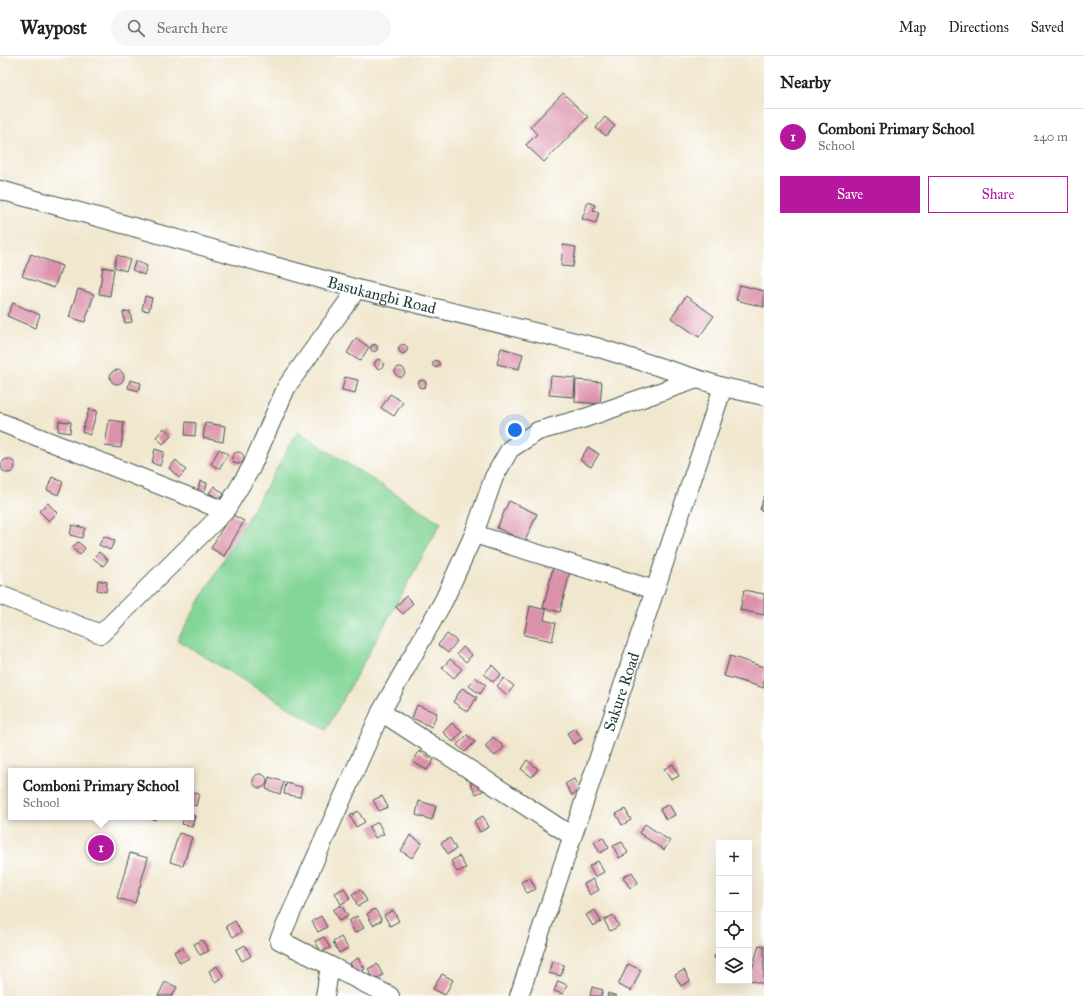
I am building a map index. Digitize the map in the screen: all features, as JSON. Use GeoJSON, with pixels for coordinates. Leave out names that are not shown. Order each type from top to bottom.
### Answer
{"type":"FeatureCollection","features":[{"type":"Feature","properties":{"kind":"street","name":"Basukangbi Road"},"geometry":{"type":"LineString","coordinates":[[0,190],[357,289],[596,347],[723,387],[764,396]]}},
{"type":"Feature","properties":{"kind":"street"},"geometry":{"type":"LineString","coordinates":[[0,595],[101,634],[225,511],[251,468],[287,386],[357,289]]}},
{"type":"Feature","properties":{"kind":"street"},"geometry":{"type":"LineString","coordinates":[[390,996],[279,940],[382,712],[444,600],[474,534],[494,477],[510,449],[538,431],[585,418],[697,379]]}},
{"type":"Feature","properties":{"kind":"street","name":"Sakure Road"},"geometry":{"type":"LineString","coordinates":[[518,996],[723,387]]}},
{"type":"Feature","properties":{"kind":"street"},"geometry":{"type":"LineString","coordinates":[[0,422],[225,511]]}},
{"type":"Feature","properties":{"kind":"street"},"geometry":{"type":"LineString","coordinates":[[474,534],[655,590]]}},
{"type":"Feature","properties":{"kind":"street"},"geometry":{"type":"LineString","coordinates":[[382,712],[572,836]]}},
{"type":"Feature","properties":{"kind":"street"},"geometry":{"type":"LineString","coordinates":[[325,996],[330,966]]}},
{"type":"Feature","properties":{"kind":"green space"},"geometry":{"type":"Polygon","coordinates":[[[298,432],[441,523],[326,730],[177,640],[298,432]]]}},
{"type":"Feature","properties":{"kind":"building"},"geometry":{"type":"Polygon","coordinates":[[[563,93],[588,117],[544,162],[526,145],[537,134],[530,127],[563,93]]]}},
{"type":"Feature","properties":{"kind":"building"},"geometry":{"type":"Polygon","coordinates":[[[605,117],[615,126],[606,136],[596,128],[605,117]]]}},
{"type":"Feature","properties":{"kind":"building"},"geometry":{"type":"Polygon","coordinates":[[[588,202],[595,205],[593,210],[599,212],[596,223],[582,219],[588,202]]]}},
{"type":"Feature","properties":{"kind":"building"},"geometry":{"type":"Polygon","coordinates":[[[563,245],[576,247],[573,267],[561,266],[563,245]]]}},
{"type":"Feature","properties":{"kind":"building"},"geometry":{"type":"Polygon","coordinates":[[[31,254],[62,266],[54,288],[22,276],[31,254]]]}},
{"type":"Feature","properties":{"kind":"building"},"geometry":{"type":"Polygon","coordinates":[[[117,255],[130,260],[126,271],[114,267],[117,255]]]}},
{"type":"Feature","properties":{"kind":"building"},"geometry":{"type":"Polygon","coordinates":[[[136,261],[147,266],[144,275],[132,270],[136,261]]]}},
{"type":"Feature","properties":{"kind":"building"},"geometry":{"type":"Polygon","coordinates":[[[103,267],[114,269],[110,296],[99,294],[103,267]]]}},
{"type":"Feature","properties":{"kind":"building"},"geometry":{"type":"Polygon","coordinates":[[[740,285],[764,291],[764,307],[736,300],[740,285]]]}},
{"type":"Feature","properties":{"kind":"building"},"geometry":{"type":"Polygon","coordinates":[[[78,289],[94,294],[85,322],[69,317],[78,289]]]}},
{"type":"Feature","properties":{"kind":"building"},"geometry":{"type":"Polygon","coordinates":[[[145,296],[152,298],[149,311],[142,310],[145,296]]]}},
{"type":"Feature","properties":{"kind":"building"},"geometry":{"type":"Polygon","coordinates":[[[686,296],[714,316],[699,337],[671,318],[686,296]]]}},
{"type":"Feature","properties":{"kind":"building"},"geometry":{"type":"Polygon","coordinates":[[[13,303],[40,315],[35,328],[7,316],[13,303]]]}},
{"type":"Feature","properties":{"kind":"building"},"geometry":{"type":"Polygon","coordinates":[[[130,311],[132,322],[125,323],[123,312],[130,311]]]}},
{"type":"Feature","properties":{"kind":"building"},"geometry":{"type":"Polygon","coordinates":[[[356,338],[369,347],[360,361],[347,353],[356,338]]]}},
{"type":"Feature","properties":{"kind":"building"},"geometry":{"type":"Polygon","coordinates":[[[374,345],[377,348],[374,351],[371,348],[374,345]]]}},
{"type":"Feature","properties":{"kind":"building"},"geometry":{"type":"Polygon","coordinates":[[[401,345],[405,345],[407,349],[405,353],[401,353],[399,351],[399,347],[401,345]]]}},
{"type":"Feature","properties":{"kind":"building"},"geometry":{"type":"Polygon","coordinates":[[[501,348],[523,354],[519,369],[497,364],[501,348]]]}},
{"type":"Feature","properties":{"kind":"building"},"geometry":{"type":"Polygon","coordinates":[[[379,359],[384,364],[379,369],[374,364],[379,359]]]}},
{"type":"Feature","properties":{"kind":"building"},"geometry":{"type":"Polygon","coordinates":[[[436,361],[439,364],[436,367],[433,364],[436,361]]]}},
{"type":"Feature","properties":{"kind":"building"},"geometry":{"type":"Polygon","coordinates":[[[398,367],[402,367],[404,368],[404,376],[398,377],[395,374],[395,370],[398,367]]]}},
{"type":"Feature","properties":{"kind":"building"},"geometry":{"type":"Polygon","coordinates":[[[114,370],[120,370],[124,374],[124,380],[120,384],[114,384],[110,380],[110,374],[114,370]]]}},
{"type":"Feature","properties":{"kind":"building"},"geometry":{"type":"Polygon","coordinates":[[[551,376],[575,378],[574,397],[549,395],[551,376]]]}},
{"type":"Feature","properties":{"kind":"building"},"geometry":{"type":"Polygon","coordinates":[[[345,377],[358,380],[355,393],[342,390],[345,377]]]}},
{"type":"Feature","properties":{"kind":"building"},"geometry":{"type":"Polygon","coordinates":[[[130,380],[141,383],[139,391],[128,388],[130,380]]]}},
{"type":"Feature","properties":{"kind":"building"},"geometry":{"type":"Polygon","coordinates":[[[420,380],[424,380],[426,384],[424,388],[420,388],[418,386],[418,382],[420,380]]]}},
{"type":"Feature","properties":{"kind":"building"},"geometry":{"type":"Polygon","coordinates":[[[576,380],[602,382],[600,404],[575,402],[576,380]]]}},
{"type":"Feature","properties":{"kind":"building"},"geometry":{"type":"Polygon","coordinates":[[[390,394],[403,402],[394,416],[381,408],[390,394]]]}},
{"type":"Feature","properties":{"kind":"building"},"geometry":{"type":"Polygon","coordinates":[[[89,409],[97,411],[90,435],[82,432],[89,409]]]}},
{"type":"Feature","properties":{"kind":"building"},"geometry":{"type":"Polygon","coordinates":[[[109,420],[124,422],[121,448],[105,446],[109,420]]]}},
{"type":"Feature","properties":{"kind":"building"},"geometry":{"type":"Polygon","coordinates":[[[59,421],[71,422],[70,433],[58,431],[59,421]]]}},
{"type":"Feature","properties":{"kind":"building"},"geometry":{"type":"Polygon","coordinates":[[[186,422],[196,423],[195,436],[185,435],[186,422]]]}},
{"type":"Feature","properties":{"kind":"building"},"geometry":{"type":"Polygon","coordinates":[[[205,423],[225,426],[223,442],[203,438],[205,423]]]}},
{"type":"Feature","properties":{"kind":"building"},"geometry":{"type":"Polygon","coordinates":[[[164,428],[172,435],[163,444],[156,437],[164,428]]]}},
{"type":"Feature","properties":{"kind":"building"},"geometry":{"type":"Polygon","coordinates":[[[588,447],[599,454],[591,467],[580,460],[588,447]]]}},
{"type":"Feature","properties":{"kind":"building"},"geometry":{"type":"Polygon","coordinates":[[[155,449],[164,452],[160,466],[152,463],[155,449]]]}},
{"type":"Feature","properties":{"kind":"building"},"geometry":{"type":"Polygon","coordinates":[[[219,449],[228,454],[219,469],[211,464],[219,449]]]}},
{"type":"Feature","properties":{"kind":"building"},"geometry":{"type":"Polygon","coordinates":[[[236,452],[240,452],[244,458],[240,464],[236,464],[232,460],[232,456],[236,452]]]}},
{"type":"Feature","properties":{"kind":"building"},"geometry":{"type":"Polygon","coordinates":[[[8,459],[13,461],[15,466],[13,471],[8,473],[3,471],[1,466],[3,461],[8,459]]]}},
{"type":"Feature","properties":{"kind":"building"},"geometry":{"type":"Polygon","coordinates":[[[176,460],[186,470],[179,478],[169,468],[176,460]]]}},
{"type":"Feature","properties":{"kind":"building"},"geometry":{"type":"Polygon","coordinates":[[[52,477],[63,482],[58,495],[47,490],[52,477]]]}},
{"type":"Feature","properties":{"kind":"building"},"geometry":{"type":"Polygon","coordinates":[[[200,481],[207,483],[205,493],[198,491],[200,481]]]}},
{"type":"Feature","properties":{"kind":"building"},"geometry":{"type":"Polygon","coordinates":[[[214,486],[224,494],[219,499],[209,493],[214,486]]]}},
{"type":"Feature","properties":{"kind":"building"},"geometry":{"type":"Polygon","coordinates":[[[764,496],[764,511],[760,510],[764,496]]]}},
{"type":"Feature","properties":{"kind":"building"},"geometry":{"type":"Polygon","coordinates":[[[509,501],[537,514],[525,541],[497,528],[509,501]]]}},
{"type":"Feature","properties":{"kind":"building"},"geometry":{"type":"Polygon","coordinates":[[[48,503],[57,513],[49,521],[39,511],[48,503]]]}},
{"type":"Feature","properties":{"kind":"building"},"geometry":{"type":"Polygon","coordinates":[[[231,514],[244,521],[224,556],[211,548],[231,514]]]}},
{"type":"Feature","properties":{"kind":"building"},"geometry":{"type":"Polygon","coordinates":[[[72,525],[85,528],[82,538],[70,535],[72,525]]]}},
{"type":"Feature","properties":{"kind":"building"},"geometry":{"type":"Polygon","coordinates":[[[104,536],[115,541],[110,550],[99,545],[104,536]]]}},
{"type":"Feature","properties":{"kind":"building"},"geometry":{"type":"Polygon","coordinates":[[[78,542],[85,548],[80,555],[72,548],[78,542]]]}},
{"type":"Feature","properties":{"kind":"building"},"geometry":{"type":"Polygon","coordinates":[[[99,552],[108,560],[103,566],[93,558],[99,552]]]}},
{"type":"Feature","properties":{"kind":"building"},"geometry":{"type":"Polygon","coordinates":[[[553,568],[570,572],[560,612],[543,608],[553,568]]]}},
{"type":"Feature","properties":{"kind":"building"},"geometry":{"type":"Polygon","coordinates":[[[98,580],[107,582],[106,592],[97,590],[98,580]]]}},
{"type":"Feature","properties":{"kind":"building"},"geometry":{"type":"Polygon","coordinates":[[[744,590],[764,594],[764,615],[740,610],[744,590]]]}},
{"type":"Feature","properties":{"kind":"building"},"geometry":{"type":"Polygon","coordinates":[[[406,596],[413,603],[403,614],[396,607],[406,596]]]}},
{"type":"Feature","properties":{"kind":"building"},"geometry":{"type":"Polygon","coordinates":[[[530,606],[546,610],[544,620],[556,623],[552,641],[524,635],[530,606]]]}},
{"type":"Feature","properties":{"kind":"building"},"geometry":{"type":"Polygon","coordinates":[[[447,634],[457,641],[448,653],[438,645],[447,634]]]}},
{"type":"Feature","properties":{"kind":"building"},"geometry":{"type":"Polygon","coordinates":[[[463,647],[472,655],[466,662],[457,654],[463,647]]]}},
{"type":"Feature","properties":{"kind":"building"},"geometry":{"type":"Polygon","coordinates":[[[730,656],[764,667],[764,688],[724,676],[730,656]]]}},
{"type":"Feature","properties":{"kind":"building"},"geometry":{"type":"Polygon","coordinates":[[[450,659],[462,669],[454,678],[442,668],[450,659]]]}},
{"type":"Feature","properties":{"kind":"building"},"geometry":{"type":"Polygon","coordinates":[[[492,665],[501,674],[493,682],[484,674],[492,665]]]}},
{"type":"Feature","properties":{"kind":"building"},"geometry":{"type":"Polygon","coordinates":[[[475,677],[486,685],[480,694],[469,686],[475,677]]]}},
{"type":"Feature","properties":{"kind":"building"},"geometry":{"type":"Polygon","coordinates":[[[504,678],[514,686],[507,695],[497,686],[504,678]]]}},
{"type":"Feature","properties":{"kind":"building"},"geometry":{"type":"Polygon","coordinates":[[[462,688],[477,697],[468,712],[453,702],[462,688]]]}},
{"type":"Feature","properties":{"kind":"building"},"geometry":{"type":"Polygon","coordinates":[[[417,705],[437,713],[432,727],[412,718],[417,705]]]}},
{"type":"Feature","properties":{"kind":"building"},"geometry":{"type":"Polygon","coordinates":[[[452,723],[462,732],[453,742],[443,732],[452,723]]]}},
{"type":"Feature","properties":{"kind":"building"},"geometry":{"type":"Polygon","coordinates":[[[575,728],[582,739],[573,744],[567,733],[575,728]]]}},
{"type":"Feature","properties":{"kind":"building"},"geometry":{"type":"Polygon","coordinates":[[[467,735],[475,742],[465,752],[457,745],[467,735]]]}},
{"type":"Feature","properties":{"kind":"building"},"geometry":{"type":"Polygon","coordinates":[[[493,737],[504,747],[495,756],[485,747],[493,737]]]}},
{"type":"Feature","properties":{"kind":"building"},"geometry":{"type":"Polygon","coordinates":[[[419,751],[434,760],[427,770],[413,762],[419,751]]]}},
{"type":"Feature","properties":{"kind":"building"},"geometry":{"type":"Polygon","coordinates":[[[527,760],[538,769],[532,777],[521,769],[527,760]]]}},
{"type":"Feature","properties":{"kind":"building"},"geometry":{"type":"Polygon","coordinates":[[[673,764],[679,776],[671,780],[664,769],[673,764]]]}},
{"type":"Feature","properties":{"kind":"building"},"geometry":{"type":"Polygon","coordinates":[[[257,774],[263,774],[267,778],[267,784],[263,788],[257,788],[253,784],[253,778],[257,774]]]}},
{"type":"Feature","properties":{"kind":"building"},"geometry":{"type":"Polygon","coordinates":[[[269,777],[284,782],[280,794],[266,789],[269,777]]]}},
{"type":"Feature","properties":{"kind":"building"},"geometry":{"type":"Polygon","coordinates":[[[479,779],[485,790],[476,794],[470,783],[479,779]]]}},
{"type":"Feature","properties":{"kind":"building"},"geometry":{"type":"Polygon","coordinates":[[[574,779],[580,790],[572,795],[565,784],[574,779]]]}},
{"type":"Feature","properties":{"kind":"building"},"geometry":{"type":"Polygon","coordinates":[[[286,783],[302,787],[300,797],[284,794],[286,783]]]}},
{"type":"Feature","properties":{"kind":"building"},"geometry":{"type":"Polygon","coordinates":[[[194,792],[199,794],[196,806],[194,806],[194,792]]]}},
{"type":"Feature","properties":{"kind":"building"},"geometry":{"type":"Polygon","coordinates":[[[382,796],[388,807],[379,811],[373,800],[382,796]]]}},
{"type":"Feature","properties":{"kind":"building"},"geometry":{"type":"Polygon","coordinates":[[[419,801],[436,806],[432,820],[416,815],[419,801]]]}},
{"type":"Feature","properties":{"kind":"building"},"geometry":{"type":"Polygon","coordinates":[[[669,804],[675,815],[666,820],[660,809],[669,804]]]}},
{"type":"Feature","properties":{"kind":"building"},"geometry":{"type":"Polygon","coordinates":[[[625,809],[631,820],[622,825],[616,814],[625,809]]]}},
{"type":"Feature","properties":{"kind":"building"},"geometry":{"type":"Polygon","coordinates":[[[358,811],[365,822],[356,827],[350,816],[358,811]]]}},
{"type":"Feature","properties":{"kind":"building"},"geometry":{"type":"Polygon","coordinates":[[[483,816],[489,827],[480,832],[474,821],[483,816]]]}},
{"type":"Feature","properties":{"kind":"building"},"geometry":{"type":"Polygon","coordinates":[[[183,820],[194,820],[192,827],[182,824],[183,820]]]}},
{"type":"Feature","properties":{"kind":"building"},"geometry":{"type":"Polygon","coordinates":[[[378,822],[384,834],[375,838],[369,827],[378,822]]]}},
{"type":"Feature","properties":{"kind":"building"},"geometry":{"type":"Polygon","coordinates":[[[645,824],[670,841],[664,850],[639,833],[645,824]]]}},
{"type":"Feature","properties":{"kind":"building"},"geometry":{"type":"Polygon","coordinates":[[[179,833],[192,837],[183,866],[170,862],[179,833]]]}},
{"type":"Feature","properties":{"kind":"building"},"geometry":{"type":"Polygon","coordinates":[[[410,835],[422,843],[412,858],[401,851],[410,835]]]}},
{"type":"Feature","properties":{"kind":"building"},"geometry":{"type":"Polygon","coordinates":[[[603,837],[609,848],[600,853],[594,842],[603,837]]]}},
{"type":"Feature","properties":{"kind":"building"},"geometry":{"type":"Polygon","coordinates":[[[450,838],[456,849],[448,854],[441,843],[450,838]]]}},
{"type":"Feature","properties":{"kind":"building"},"geometry":{"type":"Polygon","coordinates":[[[622,842],[628,853],[619,858],[613,846],[622,842]]]}},
{"type":"Feature","properties":{"kind":"building"},"geometry":{"type":"Polygon","coordinates":[[[130,853],[148,858],[135,903],[117,898],[130,853]]]}},
{"type":"Feature","properties":{"kind":"building"},"geometry":{"type":"Polygon","coordinates":[[[459,856],[466,868],[457,872],[451,861],[459,856]]]}},
{"type":"Feature","properties":{"kind":"building"},"geometry":{"type":"Polygon","coordinates":[[[598,861],[604,872],[595,877],[589,866],[598,861]]]}},
{"type":"Feature","properties":{"kind":"building"},"geometry":{"type":"Polygon","coordinates":[[[632,872],[638,883],[630,888],[623,877],[632,872]]]}},
{"type":"Feature","properties":{"kind":"building"},"geometry":{"type":"Polygon","coordinates":[[[530,878],[536,889],[527,893],[521,882],[530,878]]]}},
{"type":"Feature","properties":{"kind":"building"},"geometry":{"type":"Polygon","coordinates":[[[593,879],[599,890],[590,895],[584,884],[593,879]]]}},
{"type":"Feature","properties":{"kind":"building"},"geometry":{"type":"Polygon","coordinates":[[[344,888],[350,899],[341,904],[335,893],[344,888]]]}},
{"type":"Feature","properties":{"kind":"building"},"geometry":{"type":"Polygon","coordinates":[[[361,890],[367,901],[358,906],[352,894],[361,890]]]}},
{"type":"Feature","properties":{"kind":"building"},"geometry":{"type":"Polygon","coordinates":[[[341,905],[348,916],[339,921],[333,910],[341,905]]]}},
{"type":"Feature","properties":{"kind":"building"},"geometry":{"type":"Polygon","coordinates":[[[375,909],[382,920],[373,925],[367,914],[375,909]]]}},
{"type":"Feature","properties":{"kind":"building"},"geometry":{"type":"Polygon","coordinates":[[[393,910],[399,921],[390,926],[384,915],[393,910]]]}},
{"type":"Feature","properties":{"kind":"building"},"geometry":{"type":"Polygon","coordinates":[[[595,910],[601,922],[593,926],[586,915],[595,910]]]}},
{"type":"Feature","properties":{"kind":"building"},"geometry":{"type":"Polygon","coordinates":[[[613,915],[619,926],[610,931],[604,920],[613,915]]]}},
{"type":"Feature","properties":{"kind":"building"},"geometry":{"type":"Polygon","coordinates":[[[321,916],[327,927],[318,932],[312,921],[321,916]]]}},
{"type":"Feature","properties":{"kind":"building"},"geometry":{"type":"Polygon","coordinates":[[[357,916],[364,928],[355,933],[349,921],[357,916]]]}},
{"type":"Feature","properties":{"kind":"building"},"geometry":{"type":"Polygon","coordinates":[[[235,921],[241,932],[233,937],[226,926],[235,921]]]}},
{"type":"Feature","properties":{"kind":"building"},"geometry":{"type":"Polygon","coordinates":[[[324,937],[330,948],[321,952],[315,941],[324,937]]]}},
{"type":"Feature","properties":{"kind":"building"},"geometry":{"type":"Polygon","coordinates":[[[341,937],[348,948],[339,953],[333,942],[341,937]]]}},
{"type":"Feature","properties":{"kind":"building"},"geometry":{"type":"Polygon","coordinates":[[[202,940],[209,951],[200,955],[194,944],[202,940]]]}},
{"type":"Feature","properties":{"kind":"building"},"geometry":{"type":"Polygon","coordinates":[[[245,945],[251,956],[242,961],[236,950],[245,945]]]}},
{"type":"Feature","properties":{"kind":"building"},"geometry":{"type":"Polygon","coordinates":[[[759,945],[764,946],[764,984],[752,981],[752,970],[759,945]]]}},
{"type":"Feature","properties":{"kind":"building"},"geometry":{"type":"Polygon","coordinates":[[[182,947],[189,958],[180,963],[174,952],[182,947]]]}},
{"type":"Feature","properties":{"kind":"building"},"geometry":{"type":"Polygon","coordinates":[[[358,958],[365,969],[356,974],[350,963],[358,958]]]}},
{"type":"Feature","properties":{"kind":"building"},"geometry":{"type":"Polygon","coordinates":[[[552,961],[564,965],[561,976],[549,973],[552,961]]]}},
{"type":"Feature","properties":{"kind":"building"},"geometry":{"type":"Polygon","coordinates":[[[377,964],[383,975],[375,980],[368,969],[377,964]]]}},
{"type":"Feature","properties":{"kind":"building"},"geometry":{"type":"Polygon","coordinates":[[[628,964],[641,970],[631,991],[618,985],[628,964]]]}},
{"type":"Feature","properties":{"kind":"building"},"geometry":{"type":"Polygon","coordinates":[[[217,966],[224,977],[215,982],[209,971],[217,966]]]}},
{"type":"Feature","properties":{"kind":"building"},"geometry":{"type":"Polygon","coordinates":[[[684,970],[690,981],[681,986],[675,975],[684,970]]]}},
{"type":"Feature","properties":{"kind":"building"},"geometry":{"type":"Polygon","coordinates":[[[442,974],[453,980],[445,995],[433,989],[442,974]]]}},
{"type":"Feature","properties":{"kind":"building"},"geometry":{"type":"Polygon","coordinates":[[[558,981],[567,985],[563,994],[554,991],[558,981]]]}},
{"type":"Feature","properties":{"kind":"building"},"geometry":{"type":"Polygon","coordinates":[[[165,982],[177,987],[172,996],[158,996],[165,982]]]}},
{"type":"Feature","properties":{"kind":"building"},"geometry":{"type":"Polygon","coordinates":[[[592,987],[603,990],[601,996],[590,996],[592,987]]]}},
{"type":"Feature","properties":{"kind":"building"},"geometry":{"type":"Polygon","coordinates":[[[608,993],[617,996],[607,996],[608,993]]]}},
{"type":"Feature","properties":{"kind":"place","name":"Comboni Primary School"},"geometry":{"type":"Point","coordinates":[101,848]}}]}
